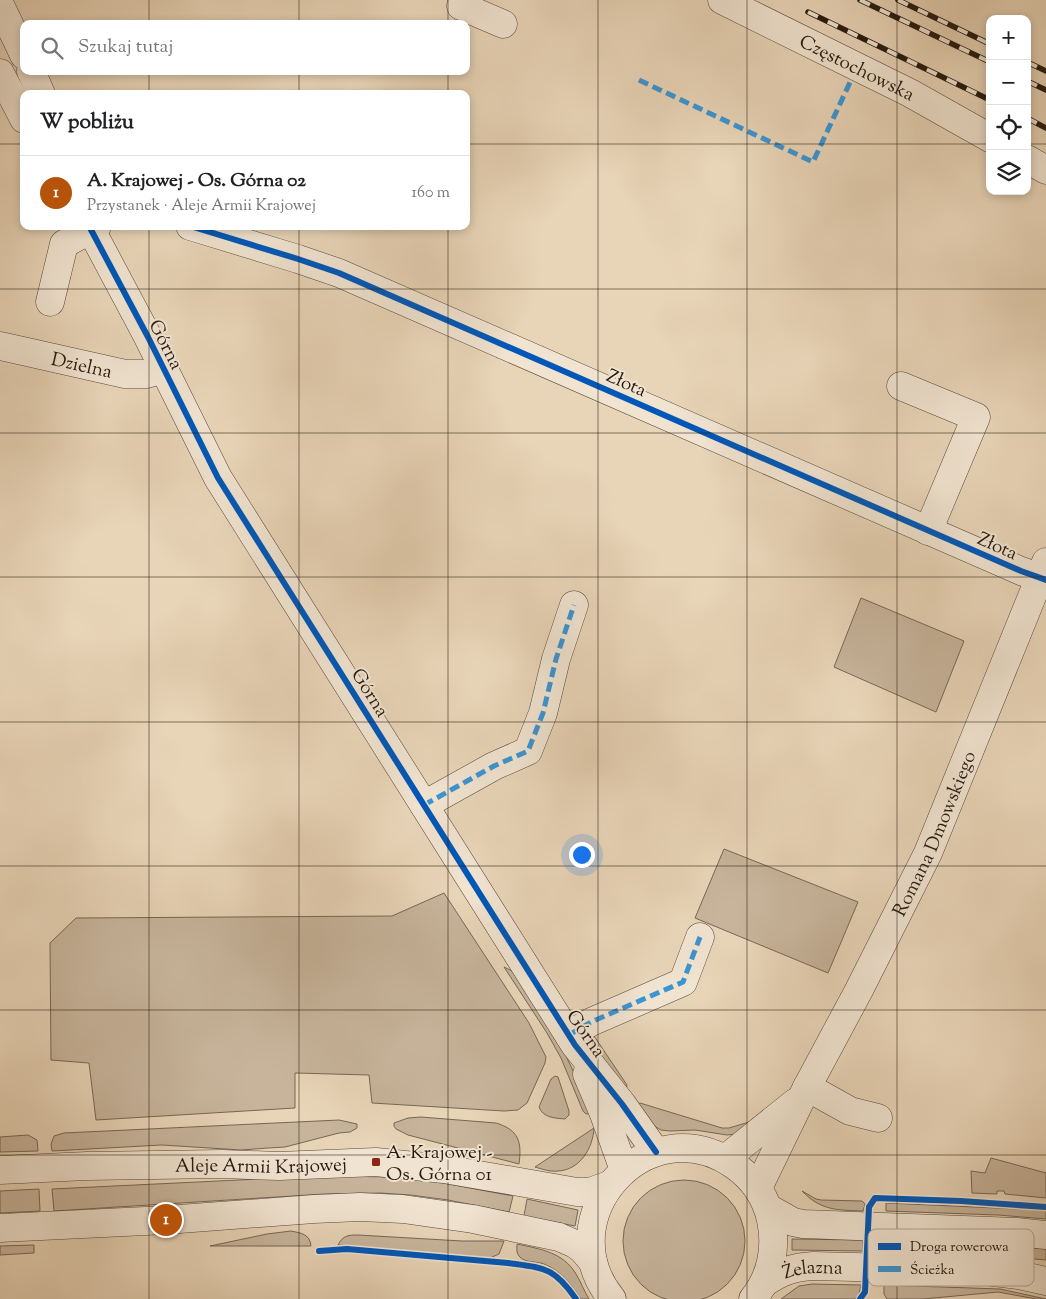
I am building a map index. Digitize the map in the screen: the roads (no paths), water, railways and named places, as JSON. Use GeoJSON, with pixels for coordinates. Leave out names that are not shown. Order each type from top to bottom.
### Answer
{"type":"FeatureCollection","features":[{"type":"Feature","properties":{"kind":"street"},"geometry":{"type":"LineString","coordinates":[[464,0],[461,6],[503,24]]}},
{"type":"Feature","properties":{"kind":"street","name":"Częstochowska"},"geometry":{"type":"LineString","coordinates":[[722,0],[910,93],[986,136]]}},
{"type":"Feature","properties":{"kind":"street"},"geometry":{"type":"LineString","coordinates":[[0,5],[20,47]]}},
{"type":"Feature","properties":{"kind":"street"},"geometry":{"type":"LineString","coordinates":[[0,73],[20,111]]}},
{"type":"Feature","properties":{"kind":"street"},"geometry":{"type":"LineString","coordinates":[[33,75],[39,90]]}},
{"type":"Feature","properties":{"kind":"street"},"geometry":{"type":"LineString","coordinates":[[1031,161],[1046,170]]}},
{"type":"Feature","properties":{"kind":"street"},"geometry":{"type":"LineString","coordinates":[[50,302],[64,244],[87,230]]}},
{"type":"Feature","properties":{"kind":"street","name":"Górna"},"geometry":{"type":"LineString","coordinates":[[94,230],[218,478],[572,1040],[622,1104],[656,1152]]}},
{"type":"Feature","properties":{"kind":"street","name":"Złota"},"geometry":{"type":"LineString","coordinates":[[203,230],[339,273],[1021,572],[1044,574]]}},
{"type":"Feature","properties":{"kind":"street","name":"Dzielna"},"geometry":{"type":"LineString","coordinates":[[0,346],[125,374],[147,374],[163,368]]}},
{"type":"Feature","properties":{"kind":"street"},"geometry":{"type":"LineString","coordinates":[[901,386],[976,417],[928,531]]}},
{"type":"Feature","properties":{"kind":"street","name":"Romana Dmowskiego"},"geometry":{"type":"LineString","coordinates":[[763,1198],[805,1092],[859,990],[931,846],[1044,574]]}},
{"type":"Feature","properties":{"kind":"street"},"geometry":{"type":"LineString","coordinates":[[424,805],[494,766],[528,751],[543,713],[556,659],[574,605]]}},
{"type":"Feature","properties":{"kind":"street"},"geometry":{"type":"LineString","coordinates":[[572,1040],[592,1022],[683,982],[700,937]]}},
{"type":"Feature","properties":{"kind":"street","name":"Górna"},"geometry":{"type":"LineString","coordinates":[[572,1040],[604,1114],[616,1178]]}},
{"type":"Feature","properties":{"kind":"street"},"geometry":{"type":"LineString","coordinates":[[805,1092],[850,1111],[878,1118]]}},
{"type":"Feature","properties":{"kind":"street","name":"Romana Dmowskiego"},"geometry":{"type":"LineString","coordinates":[[725,1159],[805,1092]]}},
{"type":"Feature","properties":{"kind":"street"},"geometry":{"type":"LineString","coordinates":[[612,1299],[599,1278],[593,1262],[590,1242],[592,1222],[599,1203],[616,1178],[644,1157],[656,1152],[670,1149],[691,1149],[713,1153],[725,1159],[743,1172],[763,1198],[793,1222],[803,1224],[937,1229]]}},
{"type":"Feature","properties":{"kind":"street","name":"Aleje Armii Krajowej"},"geometry":{"type":"LineString","coordinates":[[0,1170],[87,1166],[222,1164],[279,1166],[376,1162],[444,1169],[577,1192],[590,1192],[616,1178]]}},
{"type":"Feature","properties":{"kind":"street"},"geometry":{"type":"LineString","coordinates":[[758,1291],[772,1258],[774,1233],[763,1198]]}},
{"type":"Feature","properties":{"kind":"street"},"geometry":{"type":"LineString","coordinates":[[0,1228],[166,1220],[360,1207],[403,1210],[473,1219],[559,1237],[582,1249],[593,1262]]}},
{"type":"Feature","properties":{"kind":"street","name":"Żelazna"},"geometry":{"type":"LineString","coordinates":[[758,1291],[784,1271],[797,1267],[868,1267]]}},
{"type":"Feature","properties":{"kind":"railway"},"geometry":{"type":"LineString","coordinates":[[860,0],[986,60]]}},
{"type":"Feature","properties":{"kind":"railway"},"geometry":{"type":"LineString","coordinates":[[898,0],[986,42]]}},
{"type":"Feature","properties":{"kind":"railway"},"geometry":{"type":"LineString","coordinates":[[808,12],[986,98]]}},
{"type":"Feature","properties":{"kind":"railway"},"geometry":{"type":"LineString","coordinates":[[1031,64],[1046,71]]}},
{"type":"Feature","properties":{"kind":"railway"},"geometry":{"type":"LineString","coordinates":[[1031,83],[1046,90]]}},
{"type":"Feature","properties":{"kind":"railway"},"geometry":{"type":"LineString","coordinates":[[1031,120],[1046,128]]}},
{"type":"Feature","properties":{"kind":"place","name":"A. Krajowej - Os. Górna 01"},"geometry":{"type":"Point","coordinates":[376,1162]}},
{"type":"Feature","properties":{"kind":"place","name":"A. Krajowej - Os. Górna 02"},"geometry":{"type":"Point","coordinates":[166,1220]}}]}
